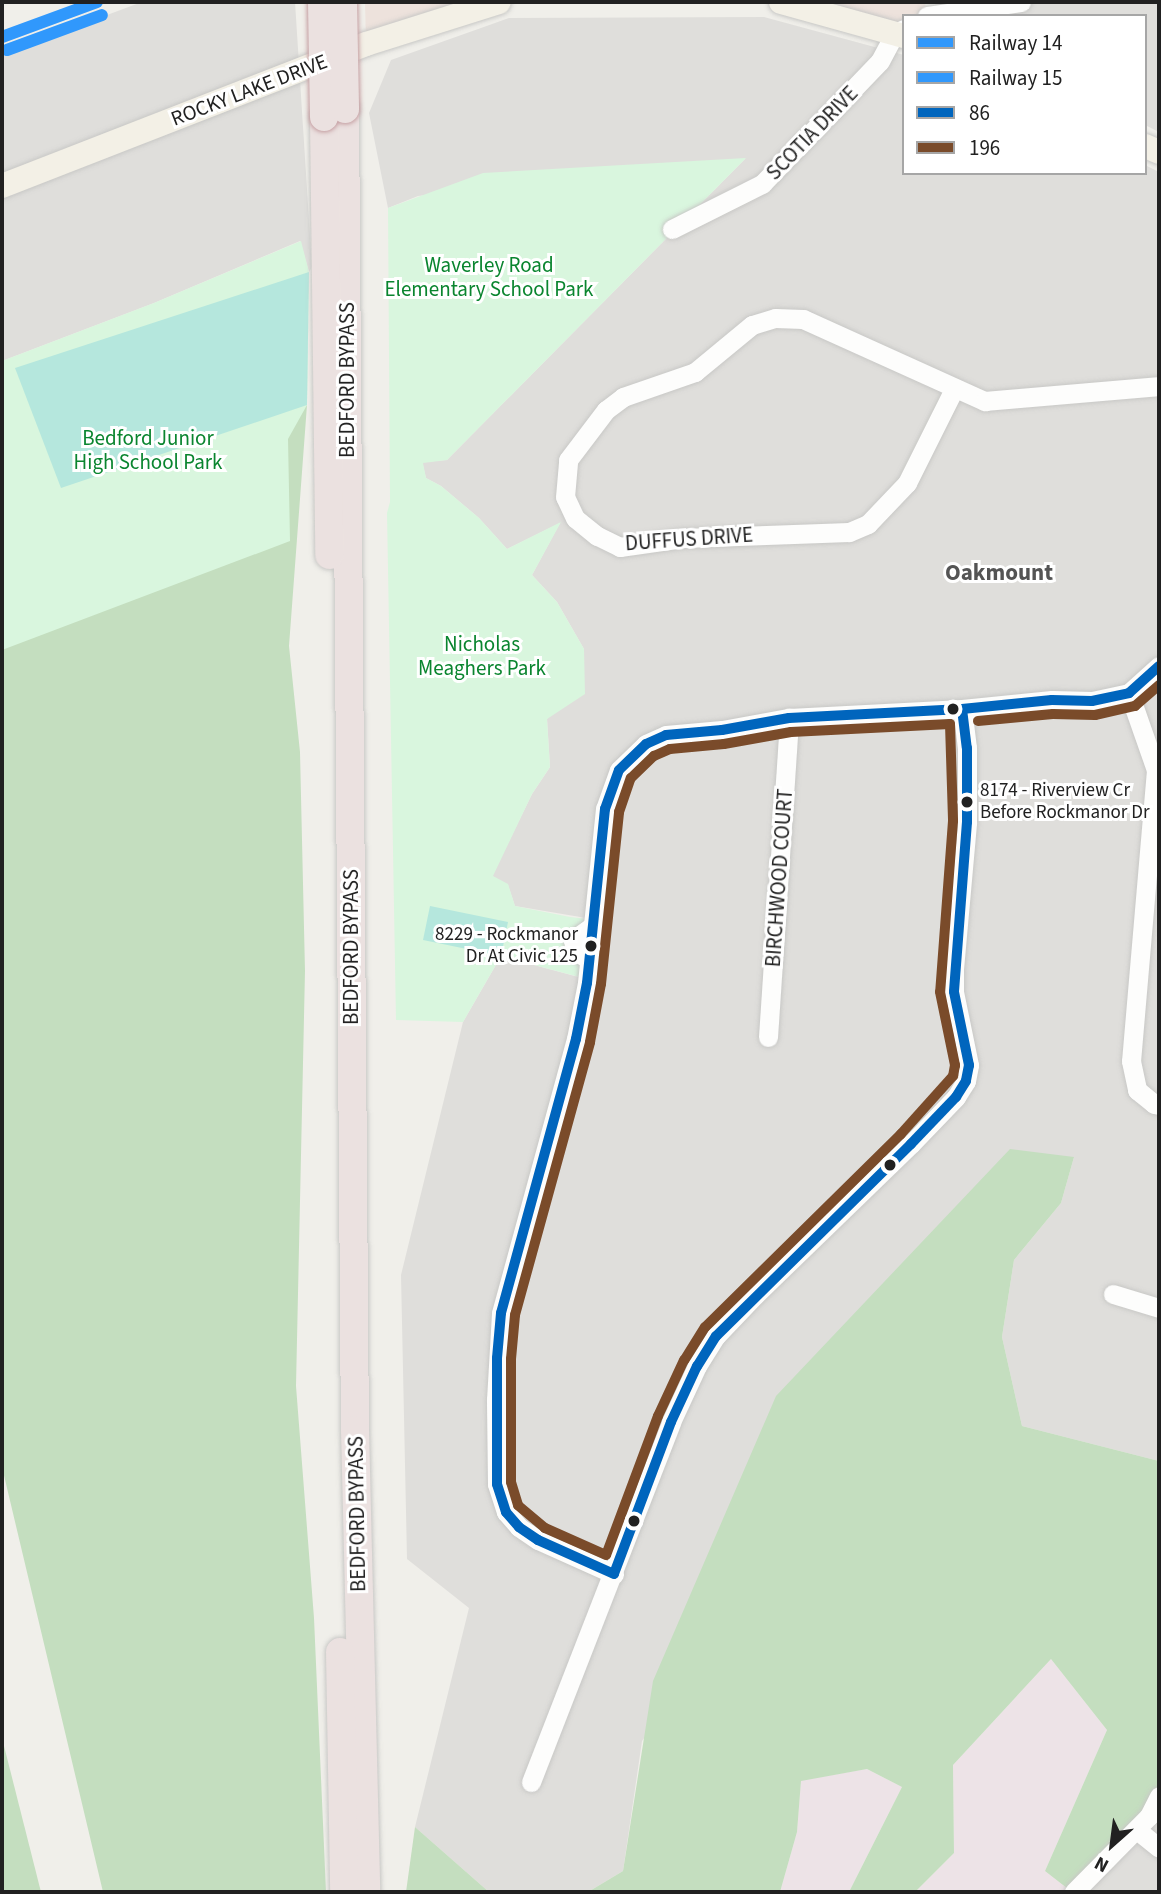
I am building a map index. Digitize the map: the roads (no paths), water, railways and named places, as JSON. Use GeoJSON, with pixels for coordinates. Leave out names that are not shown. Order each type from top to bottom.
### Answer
{"type":"FeatureCollection","features":[{"type":"Feature","properties":{"kind":"highway","name":"BEDFORD BYPASS"},"geometry":{"type":"LineString","coordinates":[[322,2],[334,113],[355,1416],[366,1892]]}},
{"type":"Feature","properties":{"kind":"highway","name":"BEDFORD BYPASS"},"geometry":{"type":"LineString","coordinates":[[342,2],[334,113],[344,1892]]}},
{"type":"Feature","properties":{"kind":"main road","name":"ROCKY LAKE DRIVE"},"geometry":{"type":"LineString","coordinates":[[2,186],[366,44],[499,2]]}},
{"type":"Feature","properties":{"kind":"main road"},"geometry":{"type":"LineString","coordinates":[[781,2],[901,33]]}},
{"type":"Feature","properties":{"kind":"street"},"geometry":{"type":"LineString","coordinates":[[940,14],[1021,2]]}},
{"type":"Feature","properties":{"kind":"street","name":"SCOTIA DRIVE"},"geometry":{"type":"LineString","coordinates":[[672,229],[762,184],[880,61],[901,33]]}},
{"type":"Feature","properties":{"kind":"street","name":"DUFFUS DRIVE"},"geometry":{"type":"LineString","coordinates":[[954,389],[907,484],[868,524],[849,532],[683,538],[621,547],[597,536],[575,518],[565,497],[568,460],[606,410],[623,397],[695,372],[752,325],[775,318],[803,319],[985,401],[1159,386]]}},
{"type":"Feature","properties":{"kind":"street"},"geometry":{"type":"LineString","coordinates":[[614,1574],[538,1539],[519,1527],[506,1512],[497,1484],[497,1358],[501,1313],[576,1040],[587,983],[604,809],[619,770],[646,744],[666,735],[722,730],[789,718],[962,709],[1052,700],[1092,701],[1129,693],[1159,666]]}},
{"type":"Feature","properties":{"kind":"street"},"geometry":{"type":"LineString","coordinates":[[1129,693],[1156,770],[1131,1060],[1137,1090],[1159,1105]]}},
{"type":"Feature","properties":{"kind":"street"},"geometry":{"type":"LineString","coordinates":[[531,1782],[671,1422],[697,1366],[716,1336],[911,1144],[956,1097],[967,1081],[969,1065],[954,992],[967,822],[967,748],[962,709]]}},
{"type":"Feature","properties":{"kind":"street","name":"BIRCHWOOD COURT"},"geometry":{"type":"LineString","coordinates":[[768,1037],[789,718]]}},
{"type":"Feature","properties":{"kind":"street"},"geometry":{"type":"LineString","coordinates":[[1113,1294],[1159,1308]]}},
{"type":"Feature","properties":{"kind":"street"},"geometry":{"type":"LineString","coordinates":[[1074,1892],[1137,1830],[1149,1816],[1159,1796]]}},
{"type":"Feature","properties":{"kind":"street"},"geometry":{"type":"LineString","coordinates":[[1137,1830],[1159,1847]]}},
{"type":"Feature","properties":{"kind":"rail line","name":"14"},"geometry":{"type":"LineString","coordinates":[[2,37],[97,2]]}},
{"type":"Feature","properties":{"kind":"rail line","name":"15"},"geometry":{"type":"LineString","coordinates":[[7,50],[102,15]]}},
{"type":"Feature","properties":{"kind":"place","name":"8174 - Riverview Cr Before Rockmanor Dr"},"geometry":{"type":"Point","coordinates":[967,802]}},
{"type":"Feature","properties":{"kind":"place","name":"8229 - Rockmanor Dr At Civic 125"},"geometry":{"type":"Point","coordinates":[591,946]}},
{"type":"Feature","properties":{"kind":"district","name":"Oakmount"},"geometry":{"type":"Point","coordinates":[999,573]}},
{"type":"Feature","properties":{"kind":"park label","name":"Waverley Road Elementary School Park"},"geometry":{"type":"Point","coordinates":[489,277]}},
{"type":"Feature","properties":{"kind":"park label","name":"Bedford Junior High School Park"},"geometry":{"type":"Point","coordinates":[148,450]}},
{"type":"Feature","properties":{"kind":"park label","name":"Nicholas Meaghers Park"},"geometry":{"type":"Point","coordinates":[482,656]}}]}
